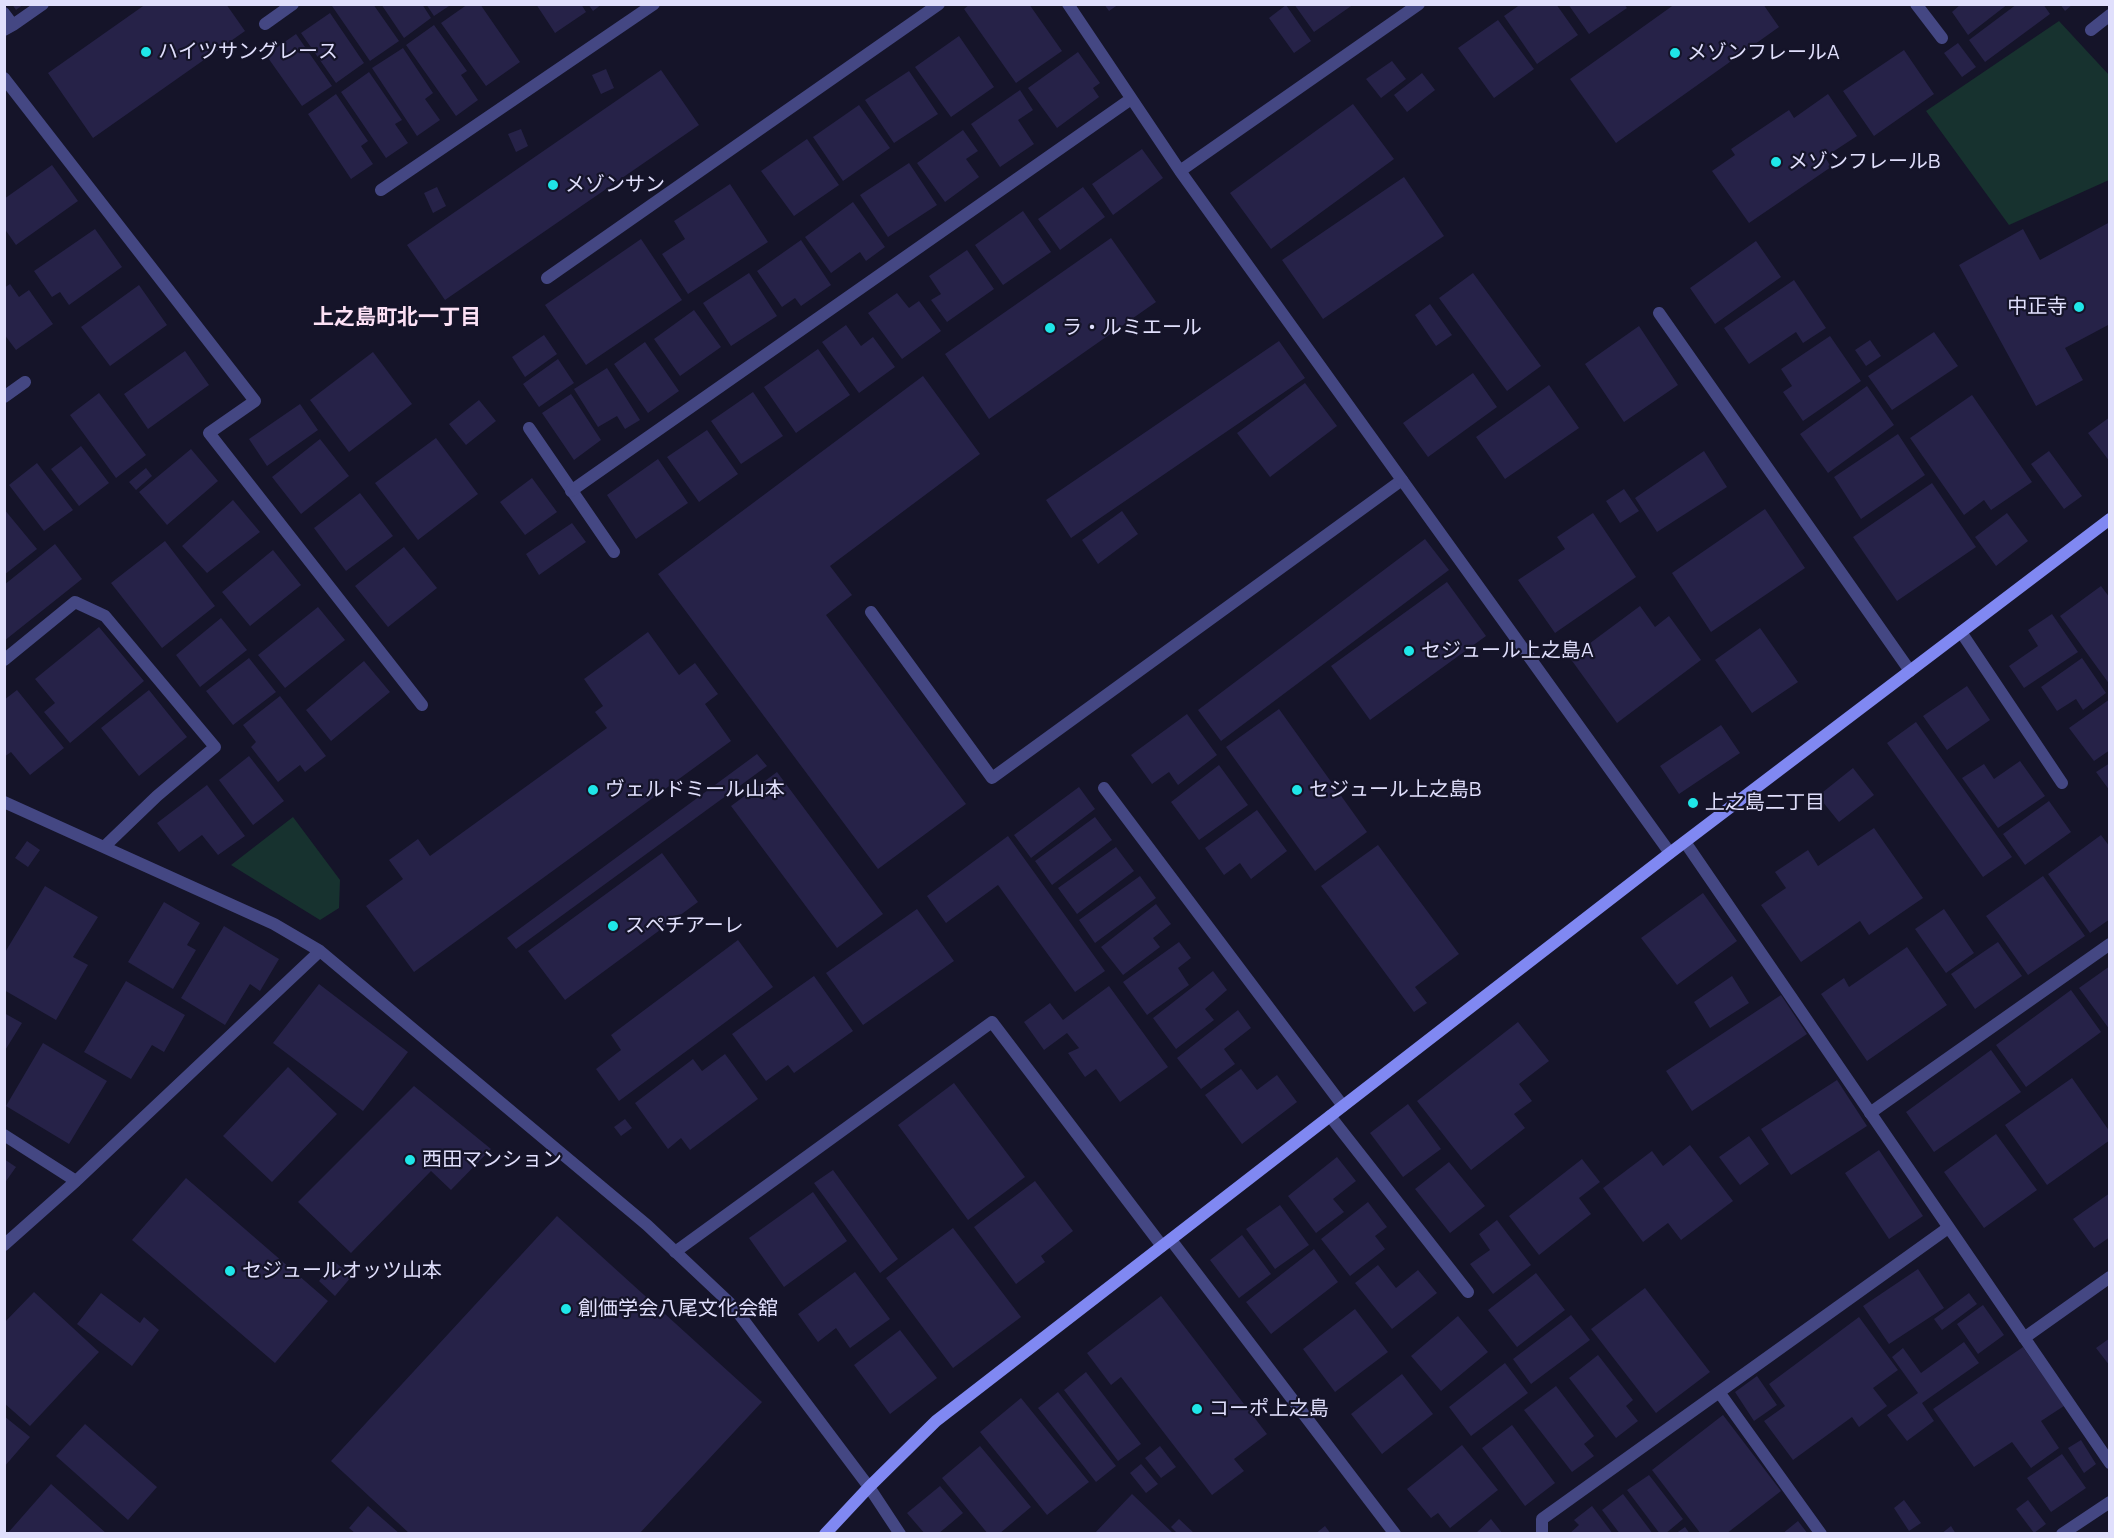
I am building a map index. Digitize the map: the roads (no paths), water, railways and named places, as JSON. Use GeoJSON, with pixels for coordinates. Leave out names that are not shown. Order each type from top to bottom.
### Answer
{"type":"FeatureCollection","features":[{"type":"Feature","properties":{"kind":"street"},"geometry":{"type":"LineString","coordinates":[[4,13],[9,28],[43,4]]}},
{"type":"Feature","properties":{"kind":"street"},"geometry":{"type":"LineString","coordinates":[[265,24],[293,4]]}},
{"type":"Feature","properties":{"kind":"street"},"geometry":{"type":"LineString","coordinates":[[381,190],[654,4]]}},
{"type":"Feature","properties":{"kind":"street"},"geometry":{"type":"LineString","coordinates":[[547,278],[939,4]]}},
{"type":"Feature","properties":{"kind":"street"},"geometry":{"type":"LineString","coordinates":[[1068,4],[1180,171],[1670,853]]}},
{"type":"Feature","properties":{"kind":"street"},"geometry":{"type":"LineString","coordinates":[[1916,4],[1942,38]]}},
{"type":"Feature","properties":{"kind":"street"},"geometry":{"type":"LineString","coordinates":[[1180,171],[1411,7]]}},
{"type":"Feature","properties":{"kind":"street"},"geometry":{"type":"LineString","coordinates":[[2091,30],[2109,15]]}},
{"type":"Feature","properties":{"kind":"street"},"geometry":{"type":"LineString","coordinates":[[4,78],[255,402],[209,433],[422,705]]}},
{"type":"Feature","properties":{"kind":"street"},"geometry":{"type":"LineString","coordinates":[[571,491],[1131,99]]}},
{"type":"Feature","properties":{"kind":"street"},"geometry":{"type":"LineString","coordinates":[[1659,313],[1910,671]]}},
{"type":"Feature","properties":{"kind":"street"},"geometry":{"type":"LineString","coordinates":[[4,397],[25,382]]}},
{"type":"Feature","properties":{"kind":"street"},"geometry":{"type":"LineString","coordinates":[[529,428],[614,552]]}},
{"type":"Feature","properties":{"kind":"street"},"geometry":{"type":"LineString","coordinates":[[871,612],[992,778],[1402,480]]}},
{"type":"Feature","properties":{"kind":"street"},"geometry":{"type":"LineString","coordinates":[[825,1533],[936,1421],[1684,842],[2109,519]]}},
{"type":"Feature","properties":{"kind":"street"},"geometry":{"type":"LineString","coordinates":[[4,660],[75,602],[105,616],[215,747],[105,846]]}},
{"type":"Feature","properties":{"kind":"street"},"geometry":{"type":"LineString","coordinates":[[1961,632],[2062,783]]}},
{"type":"Feature","properties":{"kind":"street"},"geometry":{"type":"LineString","coordinates":[[1104,788],[1343,1106]]}},
{"type":"Feature","properties":{"kind":"street"},"geometry":{"type":"LineString","coordinates":[[4,802],[274,924],[320,951],[557,1149],[734,1306],[869,1487],[900,1533]]}},
{"type":"Feature","properties":{"kind":"street"},"geometry":{"type":"LineString","coordinates":[[1684,842],[2109,1463]]}},
{"type":"Feature","properties":{"kind":"street"},"geometry":{"type":"LineString","coordinates":[[1870,1113],[2109,944]]}},
{"type":"Feature","properties":{"kind":"street"},"geometry":{"type":"LineString","coordinates":[[4,1245],[320,951]]}},
{"type":"Feature","properties":{"kind":"street"},"geometry":{"type":"LineString","coordinates":[[675,1252],[992,1022],[1395,1533]]}},
{"type":"Feature","properties":{"kind":"street"},"geometry":{"type":"LineString","coordinates":[[1330,1116],[1468,1292]]}},
{"type":"Feature","properties":{"kind":"street"},"geometry":{"type":"LineString","coordinates":[[4,1135],[76,1180]]}},
{"type":"Feature","properties":{"kind":"street"},"geometry":{"type":"LineString","coordinates":[[1542,1533],[1542,1519],[1948,1228]]}},
{"type":"Feature","properties":{"kind":"street"},"geometry":{"type":"LineString","coordinates":[[2024,1338],[2109,1277]]}},
{"type":"Feature","properties":{"kind":"street"},"geometry":{"type":"LineString","coordinates":[[1719,1392],[1821,1533]]}},
{"type":"Feature","properties":{"kind":"street"},"geometry":{"type":"LineString","coordinates":[[2062,1533],[2109,1502]]}},
{"type":"Feature","properties":{"kind":"place","name":"ハイツサングレース"},"geometry":{"type":"Point","coordinates":[146,52]}},
{"type":"Feature","properties":{"kind":"place","name":"メゾンフレールA"},"geometry":{"type":"Point","coordinates":[1675,53]}},
{"type":"Feature","properties":{"kind":"place","name":"メゾンフレールB"},"geometry":{"type":"Point","coordinates":[1776,162]}},
{"type":"Feature","properties":{"kind":"place","name":"メゾンサン"},"geometry":{"type":"Point","coordinates":[553,185]}},
{"type":"Feature","properties":{"kind":"place","name":"中正寺"},"geometry":{"type":"Point","coordinates":[2079,307]}},
{"type":"Feature","properties":{"kind":"place","name":"ラ・ルミエール"},"geometry":{"type":"Point","coordinates":[1050,328]}},
{"type":"Feature","properties":{"kind":"place","name":"セジュール上之島A"},"geometry":{"type":"Point","coordinates":[1409,651]}},
{"type":"Feature","properties":{"kind":"place","name":"ヴェルドミール山本"},"geometry":{"type":"Point","coordinates":[593,790]}},
{"type":"Feature","properties":{"kind":"place","name":"セジュール上之島B"},"geometry":{"type":"Point","coordinates":[1297,790]}},
{"type":"Feature","properties":{"kind":"place","name":"上之島二丁目"},"geometry":{"type":"Point","coordinates":[1693,803]}},
{"type":"Feature","properties":{"kind":"place","name":"スペチアーレ"},"geometry":{"type":"Point","coordinates":[613,926]}},
{"type":"Feature","properties":{"kind":"place","name":"西田マンション"},"geometry":{"type":"Point","coordinates":[410,1160]}},
{"type":"Feature","properties":{"kind":"place","name":"セジュールオッツ山本"},"geometry":{"type":"Point","coordinates":[230,1271]}},
{"type":"Feature","properties":{"kind":"place","name":"創価学会八尾文化会舘"},"geometry":{"type":"Point","coordinates":[566,1309]}},
{"type":"Feature","properties":{"kind":"place","name":"コーポ上之島"},"geometry":{"type":"Point","coordinates":[1197,1409]}},
{"type":"Feature","properties":{"kind":"district","name":"上之島町北一丁目"},"geometry":{"type":"Point","coordinates":[397,318]}}]}
